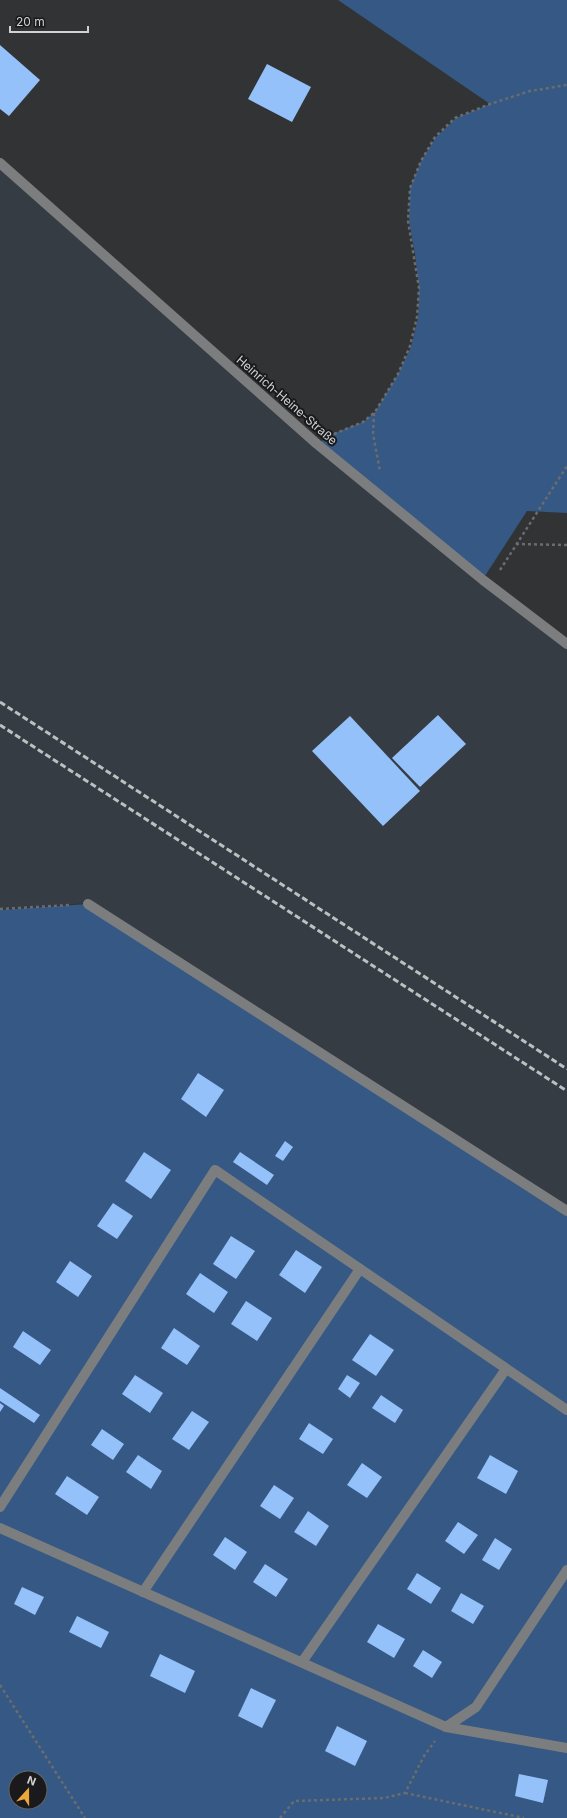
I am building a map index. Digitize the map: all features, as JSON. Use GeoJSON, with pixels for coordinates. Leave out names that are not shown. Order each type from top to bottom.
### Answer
{"type":"FeatureCollection","features":[{"type":"Feature","properties":{"kind":"street","name":"Heinrich-Heine-Straße"},"geometry":{"type":"LineString","coordinates":[[0,163],[317,444],[385,501],[567,644]]}},
{"type":"Feature","properties":{"kind":"street"},"geometry":{"type":"LineString","coordinates":[[88,904],[567,1211]]}},
{"type":"Feature","properties":{"kind":"street"},"geometry":{"type":"LineString","coordinates":[[0,1507],[215,1170],[567,1410]]}},
{"type":"Feature","properties":{"kind":"street"},"geometry":{"type":"LineString","coordinates":[[143,1592],[360,1269]]}},
{"type":"Feature","properties":{"kind":"street"},"geometry":{"type":"LineString","coordinates":[[302,1662],[506,1369]]}},
{"type":"Feature","properties":{"kind":"street"},"geometry":{"type":"LineString","coordinates":[[0,1528],[446,1726],[567,1748]]}},
{"type":"Feature","properties":{"kind":"street"},"geometry":{"type":"LineString","coordinates":[[446,1726],[476,1707],[567,1570]]}},
{"type":"Feature","properties":{"kind":"path"},"geometry":{"type":"LineString","coordinates":[[317,444],[332,434],[363,422],[374,412],[398,374],[410,346],[417,317],[419,288],[408,221],[410,188],[421,161],[435,137],[455,118],[490,104],[530,91],[567,85]]}},
{"type":"Feature","properties":{"kind":"path"},"geometry":{"type":"LineString","coordinates":[[374,412],[373,434],[385,501]]}},
{"type":"Feature","properties":{"kind":"path"},"geometry":{"type":"LineString","coordinates":[[490,585],[567,466]]}},
{"type":"Feature","properties":{"kind":"path"},"geometry":{"type":"LineString","coordinates":[[516,544],[567,545]]}},
{"type":"Feature","properties":{"kind":"path"},"geometry":{"type":"LineString","coordinates":[[0,909],[88,904]]}},
{"type":"Feature","properties":{"kind":"path"},"geometry":{"type":"LineString","coordinates":[[0,1685],[85,1818]]}},
{"type":"Feature","properties":{"kind":"path"},"geometry":{"type":"LineString","coordinates":[[405,1793],[424,1756],[446,1726]]}},
{"type":"Feature","properties":{"kind":"path"},"geometry":{"type":"LineString","coordinates":[[280,1818],[294,1801],[384,1798],[405,1793],[524,1818]]}},
{"type":"Feature","properties":{"kind":"shaded area"},"geometry":{"type":"Polygon","coordinates":[[[338,0],[567,0],[567,513],[527,511],[483,579],[317,444],[332,434],[363,422],[375,412],[398,374],[411,347],[418,318],[419,288],[409,221],[410,188],[421,161],[436,137],[456,118],[490,104],[338,0]]]}},
{"type":"Feature","properties":{"kind":"shaded area"},"geometry":{"type":"Polygon","coordinates":[[[0,164],[179,324],[567,644],[567,1211],[88,903],[0,909],[0,164]]]}},
{"type":"Feature","properties":{"kind":"shaded area"},"geometry":{"type":"Polygon","coordinates":[[[88,904],[567,1211],[567,1569],[476,1707],[446,1726],[0,1528],[0,910],[88,904]]]}},
{"type":"Feature","properties":{"kind":"shaded area"},"geometry":{"type":"Polygon","coordinates":[[[0,1529],[445,1726],[567,1748],[567,1818],[0,1818],[0,1529]]]}},
{"type":"Feature","properties":{"kind":"shaded area"},"geometry":{"type":"Polygon","coordinates":[[[567,1571],[567,1748],[448,1726],[476,1708],[567,1571]]]}},
{"type":"Feature","properties":{"kind":"building"},"geometry":{"type":"Polygon","coordinates":[[[0,45],[40,80],[9,116],[0,109],[0,45]]]}},
{"type":"Feature","properties":{"kind":"building"},"geometry":{"type":"Polygon","coordinates":[[[267,64],[311,87],[292,122],[248,99],[267,64]]]}},
{"type":"Feature","properties":{"kind":"building"},"geometry":{"type":"Polygon","coordinates":[[[438,715],[466,744],[420,787],[392,758],[438,715]]]}},
{"type":"Feature","properties":{"kind":"building"},"geometry":{"type":"Polygon","coordinates":[[[350,716],[420,791],[383,826],[312,751],[350,716]]]}},
{"type":"Feature","properties":{"kind":"building"},"geometry":{"type":"Polygon","coordinates":[[[198,1073],[224,1090],[206,1117],[181,1099],[198,1073]]]}},
{"type":"Feature","properties":{"kind":"building"},"geometry":{"type":"Polygon","coordinates":[[[285,1141],[293,1147],[283,1161],[275,1156],[285,1141]]]}},
{"type":"Feature","properties":{"kind":"building"},"geometry":{"type":"Polygon","coordinates":[[[144,1152],[171,1170],[151,1199],[125,1181],[144,1152]]]}},
{"type":"Feature","properties":{"kind":"building"},"geometry":{"type":"Polygon","coordinates":[[[240,1152],[274,1175],[267,1185],[233,1162],[240,1152]]]}},
{"type":"Feature","properties":{"kind":"building"},"geometry":{"type":"Polygon","coordinates":[[[113,1203],[133,1216],[117,1239],[97,1226],[113,1203]]]}},
{"type":"Feature","properties":{"kind":"building"},"geometry":{"type":"Polygon","coordinates":[[[231,1236],[255,1251],[236,1279],[213,1264],[231,1236]]]}},
{"type":"Feature","properties":{"kind":"building"},"geometry":{"type":"Polygon","coordinates":[[[296,1250],[322,1267],[305,1293],[279,1275],[296,1250]]]}},
{"type":"Feature","properties":{"kind":"building"},"geometry":{"type":"Polygon","coordinates":[[[70,1261],[92,1276],[78,1297],[56,1282],[70,1261]]]}},
{"type":"Feature","properties":{"kind":"building"},"geometry":{"type":"Polygon","coordinates":[[[200,1273],[228,1292],[214,1313],[186,1294],[200,1273]]]}},
{"type":"Feature","properties":{"kind":"building"},"geometry":{"type":"Polygon","coordinates":[[[246,1301],[272,1318],[257,1341],[231,1324],[246,1301]]]}},
{"type":"Feature","properties":{"kind":"building"},"geometry":{"type":"Polygon","coordinates":[[[174,1328],[200,1346],[187,1365],[161,1348],[174,1328]]]}},
{"type":"Feature","properties":{"kind":"building"},"geometry":{"type":"Polygon","coordinates":[[[23,1331],[51,1350],[40,1365],[13,1347],[23,1331]]]}},
{"type":"Feature","properties":{"kind":"building"},"geometry":{"type":"Polygon","coordinates":[[[370,1334],[394,1350],[376,1376],[352,1360],[370,1334]]]}},
{"type":"Feature","properties":{"kind":"building"},"geometry":{"type":"Polygon","coordinates":[[[135,1375],[163,1393],[150,1413],[122,1394],[135,1375]]]}},
{"type":"Feature","properties":{"kind":"building"},"geometry":{"type":"Polygon","coordinates":[[[347,1375],[360,1383],[350,1398],[338,1389],[347,1375]]]}},
{"type":"Feature","properties":{"kind":"building"},"geometry":{"type":"Polygon","coordinates":[[[0,1388],[40,1415],[34,1423],[0,1401],[0,1388]]]}},
{"type":"Feature","properties":{"kind":"building"},"geometry":{"type":"Polygon","coordinates":[[[381,1395],[403,1410],[395,1423],[372,1408],[381,1395]]]}},
{"type":"Feature","properties":{"kind":"building"},"geometry":{"type":"Polygon","coordinates":[[[0,1403],[4,1406],[0,1412],[0,1403]]]}},
{"type":"Feature","properties":{"kind":"building"},"geometry":{"type":"Polygon","coordinates":[[[192,1411],[209,1422],[189,1450],[172,1439],[192,1411]]]}},
{"type":"Feature","properties":{"kind":"building"},"geometry":{"type":"Polygon","coordinates":[[[309,1423],[333,1439],[323,1454],[299,1439],[309,1423]]]}},
{"type":"Feature","properties":{"kind":"building"},"geometry":{"type":"Polygon","coordinates":[[[102,1429],[124,1444],[113,1460],[91,1445],[102,1429]]]}},
{"type":"Feature","properties":{"kind":"building"},"geometry":{"type":"Polygon","coordinates":[[[138,1455],[162,1471],[151,1489],[126,1472],[138,1455]]]}},
{"type":"Feature","properties":{"kind":"building"},"geometry":{"type":"Polygon","coordinates":[[[490,1455],[518,1471],[506,1494],[477,1478],[490,1455]]]}},
{"type":"Feature","properties":{"kind":"building"},"geometry":{"type":"Polygon","coordinates":[[[362,1463],[382,1477],[367,1498],[347,1485],[362,1463]]]}},
{"type":"Feature","properties":{"kind":"building"},"geometry":{"type":"Polygon","coordinates":[[[67,1476],[99,1497],[87,1515],[55,1494],[67,1476]]]}},
{"type":"Feature","properties":{"kind":"building"},"geometry":{"type":"Polygon","coordinates":[[[274,1485],[294,1498],[280,1519],[260,1506],[274,1485]]]}},
{"type":"Feature","properties":{"kind":"building"},"geometry":{"type":"Polygon","coordinates":[[[308,1511],[329,1526],[316,1546],[294,1532],[308,1511]]]}},
{"type":"Feature","properties":{"kind":"building"},"geometry":{"type":"Polygon","coordinates":[[[458,1522],[478,1535],[464,1554],[445,1541],[458,1522]]]}},
{"type":"Feature","properties":{"kind":"building"},"geometry":{"type":"Polygon","coordinates":[[[225,1537],[247,1552],[235,1570],[213,1555],[225,1537]]]}},
{"type":"Feature","properties":{"kind":"building"},"geometry":{"type":"Polygon","coordinates":[[[495,1538],[512,1549],[499,1570],[482,1560],[495,1538]]]}},
{"type":"Feature","properties":{"kind":"building"},"geometry":{"type":"Polygon","coordinates":[[[265,1564],[288,1579],[276,1597],[253,1582],[265,1564]]]}},
{"type":"Feature","properties":{"kind":"building"},"geometry":{"type":"Polygon","coordinates":[[[417,1573],[441,1588],[431,1604],[407,1589],[417,1573]]]}},
{"type":"Feature","properties":{"kind":"building"},"geometry":{"type":"Polygon","coordinates":[[[22,1587],[44,1597],[35,1615],[14,1604],[22,1587]]]}},
{"type":"Feature","properties":{"kind":"building"},"geometry":{"type":"Polygon","coordinates":[[[461,1593],[484,1606],[473,1624],[451,1611],[461,1593]]]}},
{"type":"Feature","properties":{"kind":"building"},"geometry":{"type":"Polygon","coordinates":[[[77,1616],[109,1632],[101,1648],[69,1632],[77,1616]]]}},
{"type":"Feature","properties":{"kind":"building"},"geometry":{"type":"Polygon","coordinates":[[[378,1624],[405,1639],[394,1658],[367,1642],[378,1624]]]}},
{"type":"Feature","properties":{"kind":"building"},"geometry":{"type":"Polygon","coordinates":[[[423,1650],[442,1662],[432,1678],[413,1666],[423,1650]]]}},
{"type":"Feature","properties":{"kind":"building"},"geometry":{"type":"Polygon","coordinates":[[[160,1654],[195,1671],[185,1693],[150,1676],[160,1654]]]}},
{"type":"Feature","properties":{"kind":"building"},"geometry":{"type":"Polygon","coordinates":[[[251,1688],[276,1700],[262,1728],[238,1716],[251,1688]]]}},
{"type":"Feature","properties":{"kind":"building"},"geometry":{"type":"Polygon","coordinates":[[[337,1726],[367,1741],[355,1766],[325,1751],[337,1726]]]}},
{"type":"Feature","properties":{"kind":"building"},"geometry":{"type":"Polygon","coordinates":[[[519,1774],[548,1780],[543,1803],[515,1796],[519,1774]]]}},
{"type":"Feature","properties":{"kind":"railway"},"geometry":{"type":"LineString","coordinates":[[0,702],[567,1069]]}},
{"type":"Feature","properties":{"kind":"railway"},"geometry":{"type":"LineString","coordinates":[[0,725],[567,1091]]}}]}
